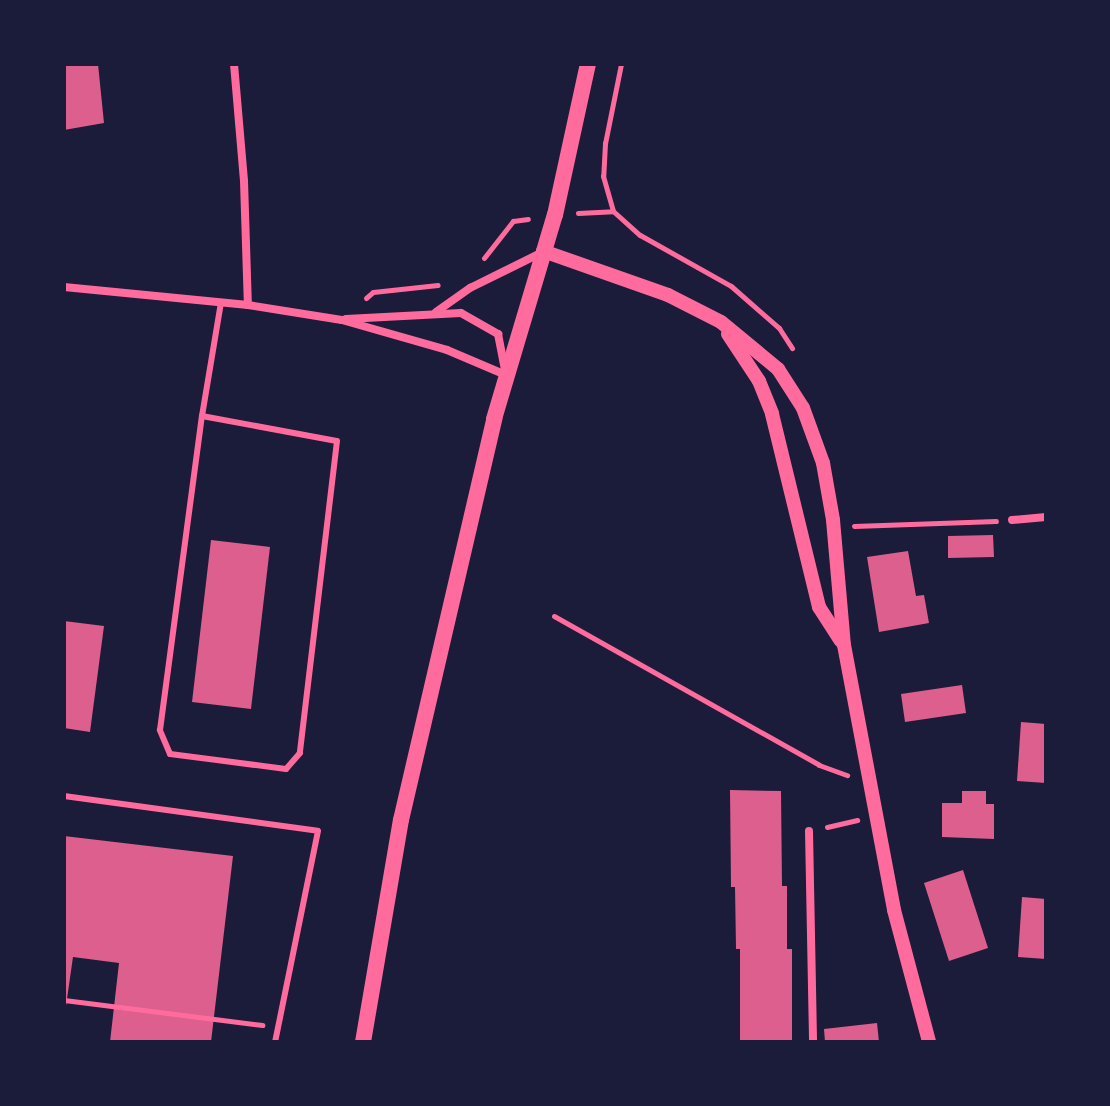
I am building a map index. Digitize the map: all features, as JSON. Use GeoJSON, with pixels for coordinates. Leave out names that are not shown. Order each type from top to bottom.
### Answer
{"type":"FeatureCollection","features":[{"type":"Feature","properties":{"kind":"main road"},"geometry":{"type":"LineString","coordinates":[[363,1042],[401,820],[506,375],[555,215],[588,64]]}},
{"type":"Feature","properties":{"kind":"street"},"geometry":{"type":"LineString","coordinates":[[234,64],[244,181],[248,305]]}},
{"type":"Feature","properties":{"kind":"street"},"geometry":{"type":"LineString","coordinates":[[435,313],[470,288],[543,251],[668,295],[721,322],[778,369],[812,428],[823,463],[833,520],[844,645],[894,910],[929,1042]]}},
{"type":"Feature","properties":{"kind":"street"},"geometry":{"type":"LineString","coordinates":[[64,287],[248,305],[342,320],[447,350],[506,375]]}},
{"type":"Feature","properties":{"kind":"street"},"geometry":{"type":"LineString","coordinates":[[342,320],[461,313],[498,334],[506,375]]}},
{"type":"Feature","properties":{"kind":"street"},"geometry":{"type":"LineString","coordinates":[[721,322],[759,381],[772,414],[819,607],[844,645]]}},
{"type":"Feature","properties":{"kind":"street"},"geometry":{"type":"LineString","coordinates":[[1012,520],[1046,517]]}},
{"type":"Feature","properties":{"kind":"street"},"geometry":{"type":"LineString","coordinates":[[809,831],[813,1042]]}},
{"type":"Feature","properties":{"kind":"lane"},"geometry":{"type":"LineString","coordinates":[[202,416],[337,441],[300,753],[286,769],[170,754],[160,730],[202,416],[221,303]]}},
{"type":"Feature","properties":{"kind":"lane"},"geometry":{"type":"LineString","coordinates":[[64,796],[318,831],[275,1042]]}},
{"type":"Feature","properties":{"kind":"path"},"geometry":{"type":"LineString","coordinates":[[621,64],[605,143],[603,176],[613,211],[640,235],[731,286],[779,328],[795,352]]}},
{"type":"Feature","properties":{"kind":"path"},"geometry":{"type":"LineString","coordinates":[[482,260],[513,221],[613,211]]}},
{"type":"Feature","properties":{"kind":"path"},"geometry":{"type":"LineString","coordinates":[[342,320],[373,292],[435,286],[447,280]]}},
{"type":"Feature","properties":{"kind":"path"},"geometry":{"type":"LineString","coordinates":[[850,511],[853,526],[1012,520]]}},
{"type":"Feature","properties":{"kind":"path"},"geometry":{"type":"LineString","coordinates":[[554,616],[819,765],[871,784]]}},
{"type":"Feature","properties":{"kind":"path"},"geometry":{"type":"LineString","coordinates":[[809,831],[877,815]]}},
{"type":"Feature","properties":{"kind":"path"},"geometry":{"type":"LineString","coordinates":[[64,1000],[278,1027]]}},
{"type":"Feature","properties":{"kind":"building"},"geometry":{"type":"Polygon","coordinates":[[[64,64],[98,64],[104,123],[64,130],[64,64]]]}},
{"type":"Feature","properties":{"kind":"building"},"geometry":{"type":"Polygon","coordinates":[[[993,535],[994,557],[948,558],[948,536],[993,535]]]}},
{"type":"Feature","properties":{"kind":"building"},"geometry":{"type":"Polygon","coordinates":[[[211,540],[270,547],[251,709],[192,702],[211,540]]]}},
{"type":"Feature","properties":{"kind":"building"},"geometry":{"type":"Polygon","coordinates":[[[908,551],[916,596],[924,595],[929,623],[879,632],[867,557],[908,551]]]}},
{"type":"Feature","properties":{"kind":"building"},"geometry":{"type":"Polygon","coordinates":[[[64,621],[104,626],[90,732],[64,728],[64,621]]]}},
{"type":"Feature","properties":{"kind":"building"},"geometry":{"type":"Polygon","coordinates":[[[962,685],[966,713],[905,722],[901,694],[962,685]]]}},
{"type":"Feature","properties":{"kind":"building"},"geometry":{"type":"Polygon","coordinates":[[[1021,722],[1046,724],[1046,783],[1017,781],[1021,722]]]}},
{"type":"Feature","properties":{"kind":"building"},"geometry":{"type":"Polygon","coordinates":[[[730,790],[781,791],[782,886],[787,886],[787,949],[792,949],[792,1042],[740,1042],[740,949],[736,949],[735,887],[731,887],[730,790]]]}},
{"type":"Feature","properties":{"kind":"building"},"geometry":{"type":"Polygon","coordinates":[[[962,791],[986,791],[986,804],[994,804],[994,839],[942,837],[942,803],[962,803],[962,791]]]}},
{"type":"Feature","properties":{"kind":"building"},"geometry":{"type":"Polygon","coordinates":[[[64,836],[233,856],[211,1042],[110,1042],[119,963],[73,957],[64,1020],[64,836]]]}},
{"type":"Feature","properties":{"kind":"building"},"geometry":{"type":"Polygon","coordinates":[[[963,870],[988,948],[949,961],[924,883],[963,870]]]}},
{"type":"Feature","properties":{"kind":"building"},"geometry":{"type":"Polygon","coordinates":[[[1022,897],[1046,899],[1046,959],[1018,957],[1022,897]]]}},
{"type":"Feature","properties":{"kind":"building"},"geometry":{"type":"Polygon","coordinates":[[[877,1023],[879,1042],[825,1042],[824,1029],[877,1023]]]}}]}
